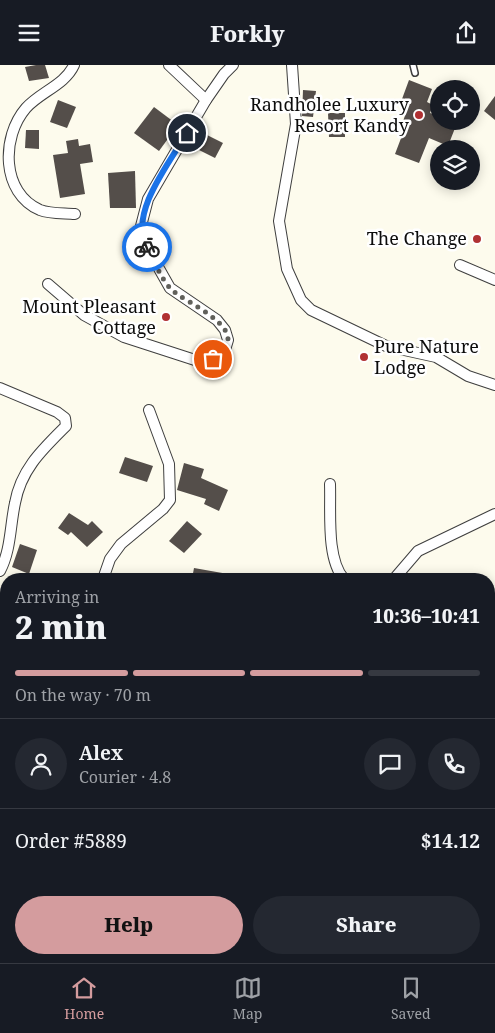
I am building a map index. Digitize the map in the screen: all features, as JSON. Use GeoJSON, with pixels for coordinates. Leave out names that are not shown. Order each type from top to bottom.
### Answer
{"type":"FeatureCollection","features":[{"type":"Feature","properties":{"kind":"street"},"geometry":{"type":"LineString","coordinates":[[74,65],[67,77],[26,109],[12,135],[8,151],[11,179],[28,202],[42,211],[74,214]]}},
{"type":"Feature","properties":{"kind":"street"},"geometry":{"type":"LineString","coordinates":[[169,65],[206,100]]}},
{"type":"Feature","properties":{"kind":"street"},"geometry":{"type":"LineString","coordinates":[[48,284],[84,315],[124,337],[198,361],[213,359],[224,353],[228,340],[225,330],[217,320],[170,288],[144,242],[141,226],[148,199],[206,100],[233,65]]}},
{"type":"Feature","properties":{"kind":"street"},"geometry":{"type":"LineString","coordinates":[[292,65],[296,124],[279,221],[287,269],[300,300],[310,310],[386,346],[436,357],[468,376],[495,385]]}},
{"type":"Feature","properties":{"kind":"street"},"geometry":{"type":"LineString","coordinates":[[460,265],[495,280]]}},
{"type":"Feature","properties":{"kind":"street"},"geometry":{"type":"LineString","coordinates":[[0,387],[57,412],[65,418],[66,427],[38,454],[23,476],[15,501],[6,559],[0,571]]}},
{"type":"Feature","properties":{"kind":"street"},"geometry":{"type":"LineString","coordinates":[[105,573],[110,559],[121,544],[164,509],[170,500],[169,464],[149,410]]}},
{"type":"Feature","properties":{"kind":"street"},"geometry":{"type":"LineString","coordinates":[[330,484],[331,538],[339,573]]}},
{"type":"Feature","properties":{"kind":"street"},"geometry":{"type":"LineString","coordinates":[[399,573],[418,551],[495,514]]}},
{"type":"Feature","properties":{"kind":"lane"},"geometry":{"type":"LineString","coordinates":[[413,65],[415,73]]}},
{"type":"Feature","properties":{"kind":"building"},"geometry":{"type":"Polygon","coordinates":[[[45,65],[49,78],[29,81],[25,67],[45,65]]]}},
{"type":"Feature","properties":{"kind":"building"},"geometry":{"type":"Polygon","coordinates":[[[409,80],[430,88],[427,102],[430,104],[430,130],[454,130],[450,140],[434,140],[429,138],[419,163],[395,154],[403,133],[399,132],[410,102],[402,99],[409,80]]]}},
{"type":"Feature","properties":{"kind":"building"},"geometry":{"type":"Polygon","coordinates":[[[303,90],[316,91],[313,117],[302,116],[303,90]]]}},
{"type":"Feature","properties":{"kind":"building"},"geometry":{"type":"Polygon","coordinates":[[[495,96],[495,120],[484,111],[495,96]]]}},
{"type":"Feature","properties":{"kind":"building"},"geometry":{"type":"Polygon","coordinates":[[[58,100],[76,107],[67,128],[50,122],[58,100]]]}},
{"type":"Feature","properties":{"kind":"building"},"geometry":{"type":"Polygon","coordinates":[[[154,107],[178,125],[159,151],[134,133],[154,107]]]}},
{"type":"Feature","properties":{"kind":"building"},"geometry":{"type":"Polygon","coordinates":[[[328,113],[345,113],[345,137],[329,137],[328,113]]]}},
{"type":"Feature","properties":{"kind":"building"},"geometry":{"type":"Polygon","coordinates":[[[26,130],[39,130],[39,149],[25,148],[26,130]]]}},
{"type":"Feature","properties":{"kind":"building"},"geometry":{"type":"Polygon","coordinates":[[[201,132],[223,143],[215,158],[193,147],[201,132]]]}},
{"type":"Feature","properties":{"kind":"building"},"geometry":{"type":"Polygon","coordinates":[[[78,139],[79,146],[90,144],[93,162],[80,164],[85,194],[60,198],[53,155],[68,153],[66,141],[78,139]]]}},
{"type":"Feature","properties":{"kind":"building"},"geometry":{"type":"Polygon","coordinates":[[[135,171],[136,208],[110,208],[108,173],[135,171]]]}},
{"type":"Feature","properties":{"kind":"building"},"geometry":{"type":"Polygon","coordinates":[[[125,457],[153,466],[147,482],[119,473],[125,457]]]}},
{"type":"Feature","properties":{"kind":"building"},"geometry":{"type":"Polygon","coordinates":[[[184,463],[204,469],[201,478],[228,490],[219,511],[204,504],[206,499],[177,490],[184,463]]]}},
{"type":"Feature","properties":{"kind":"building"},"geometry":{"type":"Polygon","coordinates":[[[69,513],[88,525],[92,521],[103,532],[87,547],[71,532],[68,535],[58,528],[69,513]]]}},
{"type":"Feature","properties":{"kind":"building"},"geometry":{"type":"Polygon","coordinates":[[[187,521],[202,534],[184,553],[169,541],[187,521]]]}},
{"type":"Feature","properties":{"kind":"building"},"geometry":{"type":"Polygon","coordinates":[[[20,544],[37,550],[29,573],[12,567],[20,544]]]}},
{"type":"Feature","properties":{"kind":"building"},"geometry":{"type":"Polygon","coordinates":[[[194,568],[222,573],[193,573],[194,568]]]}},
{"type":"Feature","properties":{"kind":"way so far"},"geometry":{"type":"LineString","coordinates":[[147,247],[170,288],[217,320],[225,330],[228,340],[224,353],[213,359]]}},
{"type":"Feature","properties":{"kind":"place","name":"Randholee Luxury Resort Kandy"},"geometry":{"type":"Point","coordinates":[419,115]}},
{"type":"Feature","properties":{"kind":"place","name":"The Change"},"geometry":{"type":"Point","coordinates":[477,239]}},
{"type":"Feature","properties":{"kind":"place","name":"Mount Pleasant Cottage"},"geometry":{"type":"Point","coordinates":[166,317]}},
{"type":"Feature","properties":{"kind":"place","name":"Pure Nature Lodge"},"geometry":{"type":"Point","coordinates":[364,357]}},
{"type":"Feature","properties":{"kind":"route"},"geometry":{"type":"LineString","coordinates":[[147,247],[144,242],[141,226],[148,199],[187,133]]}}]}
